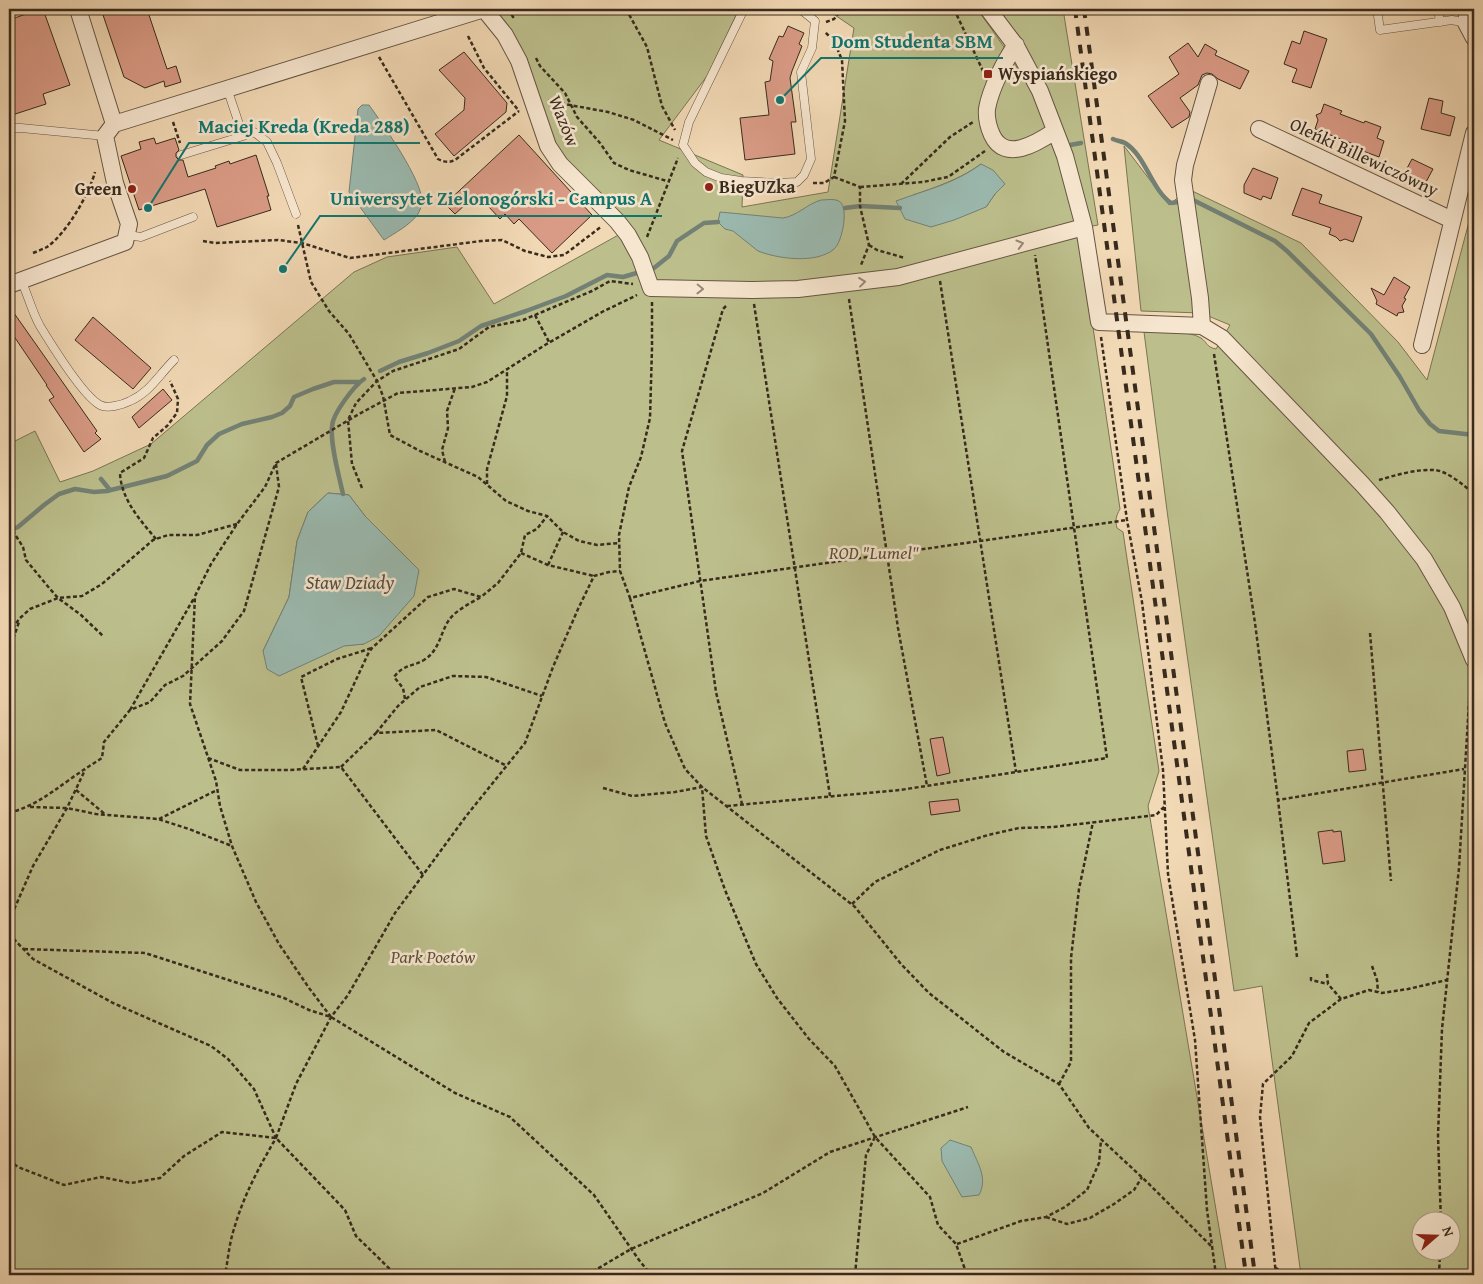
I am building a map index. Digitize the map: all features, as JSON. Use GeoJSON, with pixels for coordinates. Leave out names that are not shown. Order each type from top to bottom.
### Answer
{"type":"FeatureCollection","features":[{"type":"Feature","properties":{"kind":"street"},"geometry":{"type":"LineString","coordinates":[[15,283],[125,242],[128,235],[129,224],[115,183],[109,130],[78,9]]}},
{"type":"Feature","properties":{"kind":"street"},"geometry":{"type":"LineString","coordinates":[[109,130],[227,88],[484,9]]}},
{"type":"Feature","properties":{"kind":"street","name":"Wazów"},"geometry":{"type":"LineString","coordinates":[[484,9],[505,35],[519,61],[534,99],[548,146],[560,164],[628,235],[641,260],[646,285]]}},
{"type":"Feature","properties":{"kind":"street"},"geometry":{"type":"LineString","coordinates":[[988,9],[1016,45],[1040,91],[1065,156],[1084,227],[1099,322],[1206,329],[1222,338],[1362,484],[1424,559],[1452,607],[1474,660]]}},
{"type":"Feature","properties":{"kind":"street"},"geometry":{"type":"LineString","coordinates":[[1467,16],[1474,38]]}},
{"type":"Feature","properties":{"kind":"street"},"geometry":{"type":"LineString","coordinates":[[1016,45],[994,87],[987,110],[987,123],[996,143],[1002,148],[1007,149],[1025,147],[1055,131]]}},
{"type":"Feature","properties":{"kind":"street"},"geometry":{"type":"LineString","coordinates":[[1206,329],[1183,180],[1185,165],[1209,82]]}},
{"type":"Feature","properties":{"kind":"street","name":"Oleńki Billewiczówny"},"geometry":{"type":"LineString","coordinates":[[1259,129],[1452,220]]}},
{"type":"Feature","properties":{"kind":"street","name":"Oleńki Billewiczówny"},"geometry":{"type":"LineString","coordinates":[[1422,345],[1474,134]]}},
{"type":"Feature","properties":{"kind":"street"},"geometry":{"type":"LineString","coordinates":[[646,285],[752,290],[851,288],[939,268],[1084,227]]}},
{"type":"Feature","properties":{"kind":"lane"},"geometry":{"type":"LineString","coordinates":[[744,9],[689,122],[683,145],[695,163],[706,172],[721,178],[763,183],[797,182],[804,175],[811,159],[801,72],[812,48],[815,21],[800,9]]}},
{"type":"Feature","properties":{"kind":"lane"},"geometry":{"type":"LineString","coordinates":[[1377,9],[1380,30],[1440,22],[1467,16]]}},
{"type":"Feature","properties":{"kind":"lane"},"geometry":{"type":"LineString","coordinates":[[1438,9],[1440,22]]}},
{"type":"Feature","properties":{"kind":"lane"},"geometry":{"type":"LineString","coordinates":[[227,88],[243,136]]}},
{"type":"Feature","properties":{"kind":"lane"},"geometry":{"type":"LineString","coordinates":[[9,128],[109,130]]}},
{"type":"Feature","properties":{"kind":"lane"},"geometry":{"type":"LineString","coordinates":[[181,155],[254,132],[267,142],[278,163],[296,214]]}},
{"type":"Feature","properties":{"kind":"lane"},"geometry":{"type":"LineString","coordinates":[[128,235],[141,237],[193,217]]}},
{"type":"Feature","properties":{"kind":"lane"},"geometry":{"type":"LineString","coordinates":[[15,283],[40,325],[85,392],[101,406],[113,406],[129,402],[151,389],[164,370],[174,360]]}},
{"type":"Feature","properties":{"kind":"path"},"geometry":{"type":"LineString","coordinates":[[626,9],[647,47],[662,106],[683,145]]}},
{"type":"Feature","properties":{"kind":"path"},"geometry":{"type":"LineString","coordinates":[[822,28],[824,22],[834,19],[842,9]]}},
{"type":"Feature","properties":{"kind":"path"},"geometry":{"type":"LineString","coordinates":[[954,9],[985,74],[994,87]]}},
{"type":"Feature","properties":{"kind":"path"},"geometry":{"type":"LineString","coordinates":[[797,182],[824,183],[834,177],[845,121],[842,60],[834,41],[815,21]]}},
{"type":"Feature","properties":{"kind":"path"},"geometry":{"type":"LineString","coordinates":[[468,36],[484,68],[519,111]]}},
{"type":"Feature","properties":{"kind":"path"},"geometry":{"type":"LineString","coordinates":[[379,56],[438,159],[443,162],[450,163],[455,160],[534,99],[608,112],[634,120],[683,145]]}},
{"type":"Feature","properties":{"kind":"path"},"geometry":{"type":"LineString","coordinates":[[540,66],[565,93],[577,117],[614,162],[629,170],[668,181]]}},
{"type":"Feature","properties":{"kind":"path"},"geometry":{"type":"LineString","coordinates":[[900,185],[950,137],[987,110]]}},
{"type":"Feature","properties":{"kind":"path"},"geometry":{"type":"LineString","coordinates":[[834,177],[860,187],[900,185],[948,177],[996,143]]}},
{"type":"Feature","properties":{"kind":"path"},"geometry":{"type":"LineString","coordinates":[[641,260],[668,181],[683,145]]}},
{"type":"Feature","properties":{"kind":"path"},"geometry":{"type":"LineString","coordinates":[[33,253],[48,246],[67,226],[82,203],[96,168]]}},
{"type":"Feature","properties":{"kind":"path"},"geometry":{"type":"LineString","coordinates":[[860,187],[860,206],[869,244],[851,288],[887,554],[927,786]]}},
{"type":"Feature","properties":{"kind":"path"},"geometry":{"type":"LineString","coordinates":[[296,214],[311,282],[329,311],[349,334],[376,380],[384,401],[390,435],[478,476],[506,501],[528,511],[547,516],[563,532],[579,541],[597,545],[619,543]]}},
{"type":"Feature","properties":{"kind":"path"},"geometry":{"type":"LineString","coordinates":[[203,241],[216,243],[268,240],[302,243],[350,258],[502,240],[525,251],[548,257],[564,255],[613,218]]}},
{"type":"Feature","properties":{"kind":"path"},"geometry":{"type":"LineString","coordinates":[[869,244],[877,250],[909,260],[917,266],[920,272]]}},
{"type":"Feature","properties":{"kind":"path"},"geometry":{"type":"LineString","coordinates":[[727,806],[927,786],[1107,758],[1035,250]]}},
{"type":"Feature","properties":{"kind":"path"},"geometry":{"type":"LineString","coordinates":[[939,268],[1016,772]]}},
{"type":"Feature","properties":{"kind":"path"},"geometry":{"type":"LineString","coordinates":[[362,488],[352,464],[348,420],[356,403],[376,380],[394,370],[459,349],[489,327],[523,320],[592,291],[610,281],[646,285]]}},
{"type":"Feature","properties":{"kind":"path"},"geometry":{"type":"LineString","coordinates":[[9,814],[29,807],[47,797],[102,758],[104,742],[130,710],[211,564],[237,524],[265,487],[276,463],[398,393],[472,387],[487,382],[646,285]]}},
{"type":"Feature","properties":{"kind":"path"},"geometry":{"type":"LineString","coordinates":[[646,285],[652,348],[650,418],[641,457],[629,487],[619,535],[620,571],[630,598],[665,723],[685,769],[702,786],[852,904],[900,964],[929,993],[1004,1052],[1059,1084],[1089,1128],[1142,1177],[1212,1247]]}},
{"type":"Feature","properties":{"kind":"path"},"geometry":{"type":"LineString","coordinates":[[752,290],[830,796]]}},
{"type":"Feature","properties":{"kind":"path"},"geometry":{"type":"LineString","coordinates":[[729,303],[723,309],[682,451],[716,692],[742,804]]}},
{"type":"Feature","properties":{"kind":"path"},"geometry":{"type":"LineString","coordinates":[[535,315],[549,342]]}},
{"type":"Feature","properties":{"kind":"path"},"geometry":{"type":"LineString","coordinates":[[1099,322],[1127,520],[1142,602],[1163,770],[1168,874],[1195,1040],[1208,1210],[1216,1275]]}},
{"type":"Feature","properties":{"kind":"path"},"geometry":{"type":"LineString","coordinates":[[1206,329],[1255,623],[1297,957]]}},
{"type":"Feature","properties":{"kind":"path"},"geometry":{"type":"LineString","coordinates":[[156,539],[138,519],[120,480],[120,473],[144,458],[153,438],[167,426],[177,413],[178,399],[164,370]]}},
{"type":"Feature","properties":{"kind":"path"},"geometry":{"type":"LineString","coordinates":[[487,484],[487,468],[507,396],[507,370]]}},
{"type":"Feature","properties":{"kind":"path"},"geometry":{"type":"LineString","coordinates":[[445,462],[442,450],[448,428],[448,411],[455,388]]}},
{"type":"Feature","properties":{"kind":"path"},"geometry":{"type":"LineString","coordinates":[[130,710],[150,702],[165,685],[183,676],[222,641],[244,611],[279,487],[276,463]]}},
{"type":"Feature","properties":{"kind":"path"},"geometry":{"type":"LineString","coordinates":[[1362,484],[1394,476],[1435,470],[1465,486],[1474,494]]}},
{"type":"Feature","properties":{"kind":"path"},"geometry":{"type":"LineString","coordinates":[[405,700],[402,688],[394,677],[400,669],[425,660],[440,643],[449,620],[458,611],[481,597],[498,583],[521,553],[525,535],[537,529],[547,516]]}},
{"type":"Feature","properties":{"kind":"path"},"geometry":{"type":"LineString","coordinates":[[630,598],[700,581],[1127,520]]}},
{"type":"Feature","properties":{"kind":"path"},"geometry":{"type":"LineString","coordinates":[[9,634],[19,619],[30,609],[58,598],[82,596],[102,584],[156,539],[168,535],[197,535],[237,524]]}},
{"type":"Feature","properties":{"kind":"path"},"geometry":{"type":"LineString","coordinates":[[9,525],[22,547],[26,560],[58,598],[81,615],[103,636]]}},
{"type":"Feature","properties":{"kind":"path"},"geometry":{"type":"LineString","coordinates":[[548,565],[563,532]]}},
{"type":"Feature","properties":{"kind":"path"},"geometry":{"type":"LineString","coordinates":[[521,553],[548,565],[594,576],[620,571]]}},
{"type":"Feature","properties":{"kind":"path"},"geometry":{"type":"LineString","coordinates":[[225,1275],[233,1231],[242,1204],[276,1138],[296,1084],[331,1017],[348,995],[395,913],[467,815],[525,743],[542,696],[578,609],[594,576]]}},
{"type":"Feature","properties":{"kind":"path"},"geometry":{"type":"LineString","coordinates":[[303,769],[341,712],[372,648],[428,597],[454,589],[481,597]]}},
{"type":"Feature","properties":{"kind":"path"},"geometry":{"type":"LineString","coordinates":[[194,596],[190,704],[216,781],[220,806],[232,846],[256,902],[279,944],[331,1017]]}},
{"type":"Feature","properties":{"kind":"path"},"geometry":{"type":"LineString","coordinates":[[9,651],[19,619]]}},
{"type":"Feature","properties":{"kind":"path"},"geometry":{"type":"LineString","coordinates":[[1370,633],[1391,881]]}},
{"type":"Feature","properties":{"kind":"path"},"geometry":{"type":"LineString","coordinates":[[318,746],[301,676],[337,659],[372,648]]}},
{"type":"Feature","properties":{"kind":"path"},"geometry":{"type":"LineString","coordinates":[[208,758],[240,770],[341,767],[376,733],[398,706],[420,687],[453,676],[486,677],[542,696]]}},
{"type":"Feature","properties":{"kind":"path"},"geometry":{"type":"LineString","coordinates":[[1441,1212],[1438,1136],[1442,1028],[1459,868],[1469,702],[1474,684]]}},
{"type":"Feature","properties":{"kind":"path"},"geometry":{"type":"LineString","coordinates":[[376,733],[436,730],[507,766]]}},
{"type":"Feature","properties":{"kind":"path"},"geometry":{"type":"LineString","coordinates":[[341,767],[423,875]]}},
{"type":"Feature","properties":{"kind":"path"},"geometry":{"type":"LineString","coordinates":[[9,921],[33,866],[68,808],[86,769]]}},
{"type":"Feature","properties":{"kind":"path"},"geometry":{"type":"LineString","coordinates":[[1278,800],[1464,769]]}},
{"type":"Feature","properties":{"kind":"path"},"geometry":{"type":"LineString","coordinates":[[603,788],[632,796],[675,792],[702,786]]}},
{"type":"Feature","properties":{"kind":"path"},"geometry":{"type":"LineString","coordinates":[[702,786],[706,836],[725,890],[756,964],[777,998],[809,1039],[835,1066],[875,1137],[930,1197],[938,1225],[956,1244],[967,1275]]}},
{"type":"Feature","properties":{"kind":"path"},"geometry":{"type":"LineString","coordinates":[[76,790],[106,815]]}},
{"type":"Feature","properties":{"kind":"path"},"geometry":{"type":"LineString","coordinates":[[158,819],[218,790]]}},
{"type":"Feature","properties":{"kind":"path"},"geometry":{"type":"LineString","coordinates":[[852,904],[875,882],[940,850],[988,835],[1019,828],[1053,827],[1156,815],[1166,805]]}},
{"type":"Feature","properties":{"kind":"path"},"geometry":{"type":"LineString","coordinates":[[29,807],[68,808],[106,815],[158,819],[232,846]]}},
{"type":"Feature","properties":{"kind":"path"},"geometry":{"type":"LineString","coordinates":[[1059,1084],[1071,1062],[1071,958],[1079,889],[1093,822]]}},
{"type":"Feature","properties":{"kind":"path"},"geometry":{"type":"LineString","coordinates":[[9,934],[33,959],[113,1003],[211,1046],[228,1059],[254,1089],[276,1138],[345,1210],[356,1236],[396,1275]]}},
{"type":"Feature","properties":{"kind":"path"},"geometry":{"type":"LineString","coordinates":[[24,949],[145,953],[284,998],[309,1010],[331,1017],[455,1093],[510,1117],[594,1195],[651,1275]]}},
{"type":"Feature","properties":{"kind":"path"},"geometry":{"type":"LineString","coordinates":[[1372,966],[1377,980],[1378,992]]}},
{"type":"Feature","properties":{"kind":"path"},"geometry":{"type":"LineString","coordinates":[[1327,974],[1328,984],[1341,999]]}},
{"type":"Feature","properties":{"kind":"path"},"geometry":{"type":"LineString","coordinates":[[1311,978],[1311,980],[1328,984]]}},
{"type":"Feature","properties":{"kind":"path"},"geometry":{"type":"LineString","coordinates":[[1276,1275],[1260,1117],[1263,1084],[1292,1056],[1309,1023],[1341,999],[1369,990],[1378,992],[1408,989],[1447,980]]}},
{"type":"Feature","properties":{"kind":"path"},"geometry":{"type":"LineString","coordinates":[[587,1275],[631,1249],[763,1193],[830,1152],[968,1107]]}},
{"type":"Feature","properties":{"kind":"path"},"geometry":{"type":"LineString","coordinates":[[9,1160],[18,1167],[64,1185],[101,1177],[131,1184],[160,1178],[184,1156],[222,1132],[276,1138]]}},
{"type":"Feature","properties":{"kind":"path"},"geometry":{"type":"LineString","coordinates":[[855,1275],[866,1155],[875,1137]]}},
{"type":"Feature","properties":{"kind":"path"},"geometry":{"type":"LineString","coordinates":[[956,1244],[1021,1221],[1046,1217],[1065,1207],[1087,1190],[1099,1163],[1101,1140]]}},
{"type":"Feature","properties":{"kind":"path"},"geometry":{"type":"LineString","coordinates":[[1046,1217],[1067,1224],[1090,1218],[1134,1190],[1142,1177]]}},
{"type":"Feature","properties":{"kind":"path"},"geometry":{"type":"LineString","coordinates":[[1439,1275],[1440,1262]]}},
{"type":"Feature","properties":{"kind":"path"},"geometry":{"type":"LineString","coordinates":[[1276,1268],[1285,1275]]}},
{"type":"Feature","properties":{"kind":"green space","name":"Park Poetów"},"geometry":{"type":"Polygon","coordinates":[[[485,9],[739,9],[707,76],[659,140],[743,175],[742,207],[828,192],[854,28],[826,9],[977,9],[1025,81],[1054,140],[1067,180],[1079,236],[1120,509],[1116,518],[1116,525],[1123,532],[1159,771],[1148,806],[1227,1275],[9,1275],[9,444],[35,431],[60,482],[93,471],[151,444],[354,272],[387,257],[457,247],[494,304],[622,233],[546,145],[508,35],[485,9]],[[981,164],[940,186],[913,195],[986,207],[995,194],[981,164]],[[328,493],[308,512],[297,541],[289,597],[263,651],[364,644],[365,516],[349,495],[328,493]]]}},
{"type":"Feature","properties":{"kind":"green space"},"geometry":{"type":"Polygon","coordinates":[[[998,9],[1063,9],[1098,225],[1087,227],[998,9]]]}},
{"type":"Feature","properties":{"kind":"green space"},"geometry":{"type":"Polygon","coordinates":[[[1124,146],[1169,205],[1188,189],[1301,243],[1398,342],[1427,380],[1474,203],[1474,1275],[1301,1275],[1262,986],[1234,991],[1144,332],[1173,332],[1196,335],[1209,346],[1216,349],[1230,325],[1201,313],[1141,311],[1124,146]]]}},
{"type":"Feature","properties":{"kind":"water"},"geometry":{"type":"Polygon","coordinates":[[[362,105],[369,105],[392,138],[410,168],[421,193],[422,204],[415,218],[384,240],[349,192],[358,109],[362,105]]]}},
{"type":"Feature","properties":{"kind":"water"},"geometry":{"type":"Polygon","coordinates":[[[981,164],[993,170],[1005,184],[986,207],[931,227],[905,219],[896,201],[951,181],[981,164]]]}},
{"type":"Feature","properties":{"kind":"water"},"geometry":{"type":"Polygon","coordinates":[[[821,200],[840,202],[843,205],[844,218],[842,233],[837,246],[827,254],[818,257],[797,259],[766,254],[758,251],[733,231],[725,229],[718,222],[720,212],[788,217],[821,200]]]}},
{"type":"Feature","properties":{"kind":"water","name":"Staw Dziady"},"geometry":{"type":"Polygon","coordinates":[[[328,493],[349,495],[365,516],[419,570],[414,596],[379,636],[364,644],[344,646],[279,676],[267,669],[263,651],[289,597],[297,541],[308,512],[328,493]]]}},
{"type":"Feature","properties":{"kind":"water"},"geometry":{"type":"Polygon","coordinates":[[[950,1140],[971,1147],[979,1165],[983,1183],[979,1195],[962,1197],[942,1161],[941,1148],[950,1140]]]}},
{"type":"Feature","properties":{"kind":"building"},"geometry":{"type":"Polygon","coordinates":[[[43,9],[70,85],[43,94],[46,104],[9,116],[9,20],[43,9]]]}},
{"type":"Feature","properties":{"kind":"building"},"geometry":{"type":"Polygon","coordinates":[[[101,9],[147,9],[167,69],[176,66],[181,82],[165,87],[164,81],[145,88],[124,77],[101,9]]]}},
{"type":"Feature","properties":{"kind":"building"},"geometry":{"type":"Polygon","coordinates":[[[788,26],[804,33],[799,44],[802,46],[790,78],[796,122],[791,122],[795,154],[745,160],[740,118],[769,115],[765,82],[770,81],[773,61],[769,59],[779,36],[783,37],[788,26]]]}},
{"type":"Feature","properties":{"kind":"building"},"geometry":{"type":"Polygon","coordinates":[[[1304,31],[1327,39],[1311,88],[1292,82],[1297,69],[1284,64],[1292,41],[1300,44],[1304,31]]]}},
{"type":"Feature","properties":{"kind":"building"},"geometry":{"type":"Polygon","coordinates":[[[1188,43],[1198,57],[1205,44],[1217,51],[1215,55],[1249,71],[1240,89],[1218,79],[1212,74],[1202,75],[1198,85],[1180,98],[1190,112],[1189,117],[1172,128],[1148,96],[1179,74],[1169,57],[1188,43]]]}},
{"type":"Feature","properties":{"kind":"building"},"geometry":{"type":"Polygon","coordinates":[[[464,52],[507,103],[506,112],[454,156],[435,134],[464,110],[465,98],[439,70],[464,52]]]}},
{"type":"Feature","properties":{"kind":"building"},"geometry":{"type":"Polygon","coordinates":[[[1429,98],[1443,101],[1441,113],[1455,117],[1450,136],[1421,129],[1429,98]]]}},
{"type":"Feature","properties":{"kind":"building"},"geometry":{"type":"Polygon","coordinates":[[[1324,104],[1342,111],[1340,114],[1381,127],[1377,138],[1384,141],[1379,157],[1355,148],[1356,145],[1315,129],[1318,120],[1316,115],[1321,113],[1324,104]]]}},
{"type":"Feature","properties":{"kind":"building"},"geometry":{"type":"Polygon","coordinates":[[[519,135],[592,215],[552,253],[519,219],[514,224],[505,214],[500,219],[477,194],[455,214],[445,204],[519,135]]]}},
{"type":"Feature","properties":{"kind":"building"},"geometry":{"type":"Polygon","coordinates":[[[154,138],[156,144],[175,138],[179,150],[176,153],[176,157],[179,160],[183,160],[188,177],[216,168],[215,166],[229,161],[230,164],[256,155],[269,196],[267,196],[271,210],[217,227],[205,189],[139,210],[121,156],[141,149],[139,142],[154,138]]]}},
{"type":"Feature","properties":{"kind":"building"},"geometry":{"type":"Polygon","coordinates":[[[1412,159],[1433,169],[1426,182],[1405,172],[1412,159]]]}},
{"type":"Feature","properties":{"kind":"building"},"geometry":{"type":"Polygon","coordinates":[[[1253,168],[1278,178],[1271,199],[1263,196],[1261,200],[1244,193],[1244,185],[1253,168]]]}},
{"type":"Feature","properties":{"kind":"building"},"geometry":{"type":"Polygon","coordinates":[[[1302,188],[1322,195],[1319,203],[1362,217],[1353,242],[1345,239],[1340,241],[1329,234],[1331,228],[1292,215],[1302,188]]]}},
{"type":"Feature","properties":{"kind":"building"},"geometry":{"type":"Polygon","coordinates":[[[1394,277],[1410,287],[1402,306],[1404,312],[1398,313],[1397,316],[1376,304],[1377,301],[1371,288],[1384,295],[1394,277]]]}},
{"type":"Feature","properties":{"kind":"building"},"geometry":{"type":"Polygon","coordinates":[[[9,306],[97,431],[95,433],[101,439],[84,452],[49,400],[54,397],[47,385],[9,329],[9,306]]]}},
{"type":"Feature","properties":{"kind":"building"},"geometry":{"type":"Polygon","coordinates":[[[93,317],[151,368],[133,389],[75,340],[93,317]]]}},
{"type":"Feature","properties":{"kind":"building"},"geometry":{"type":"Polygon","coordinates":[[[163,389],[172,400],[139,428],[132,417],[163,389]]]}},
{"type":"Feature","properties":{"kind":"building"},"geometry":{"type":"Polygon","coordinates":[[[943,737],[950,773],[937,776],[930,739],[943,737]]]}},
{"type":"Feature","properties":{"kind":"building"},"geometry":{"type":"Polygon","coordinates":[[[1363,749],[1366,770],[1349,772],[1347,751],[1363,749]]]}},
{"type":"Feature","properties":{"kind":"building"},"geometry":{"type":"Polygon","coordinates":[[[958,799],[960,811],[931,815],[929,802],[958,799]]]}},
{"type":"Feature","properties":{"kind":"building"},"geometry":{"type":"Polygon","coordinates":[[[1333,830],[1333,832],[1341,831],[1345,861],[1323,864],[1318,832],[1333,830]]]}},
{"type":"Feature","properties":{"kind":"waterway"},"geometry":{"type":"LineString","coordinates":[[1113,139],[1125,143],[1132,149],[1144,164],[1158,190],[1171,203],[1193,200],[1275,241],[1371,334],[1400,377],[1419,410],[1430,424],[1439,431],[1474,435]]}},
{"type":"Feature","properties":{"kind":"waterway"},"geometry":{"type":"LineString","coordinates":[[1070,145],[1081,143]]}},
{"type":"Feature","properties":{"kind":"waterway"},"geometry":{"type":"LineString","coordinates":[[845,208],[860,206],[900,208]]}},
{"type":"Feature","properties":{"kind":"waterway"},"geometry":{"type":"LineString","coordinates":[[380,371],[399,362],[459,341],[481,326],[566,296],[607,275],[623,277],[654,268],[669,256],[677,241],[704,223],[718,222]]}},
{"type":"Feature","properties":{"kind":"waterway"},"geometry":{"type":"LineString","coordinates":[[343,494],[334,451],[332,426],[336,414],[345,400],[364,379]]}},
{"type":"Feature","properties":{"kind":"waterway"},"geometry":{"type":"LineString","coordinates":[[9,531],[18,527],[59,494],[75,489],[94,492],[107,491],[167,476],[197,461],[207,445],[219,434],[242,424],[282,413],[290,406],[294,397],[334,382],[360,382]]}},
{"type":"Feature","properties":{"kind":"waterway"},"geometry":{"type":"LineString","coordinates":[[101,479],[110,490]]}},
{"type":"Feature","properties":{"kind":"railway"},"geometry":{"type":"LineString","coordinates":[[1075,9],[1246,1275]]}},
{"type":"Feature","properties":{"kind":"railway"},"geometry":{"type":"LineString","coordinates":[[1084,9],[1255,1275]]}},
{"type":"Feature","properties":{"kind":"place","name":"Wyspiańskiego"},"geometry":{"type":"Point","coordinates":[988,74]}},
{"type":"Feature","properties":{"kind":"place","name":"Dom Studenta SBM"},"geometry":{"type":"Point","coordinates":[780,100]}},
{"type":"Feature","properties":{"kind":"place","name":"BiegUZka"},"geometry":{"type":"Point","coordinates":[709,187]}},
{"type":"Feature","properties":{"kind":"place","name":"Green"},"geometry":{"type":"Point","coordinates":[132,189]}},
{"type":"Feature","properties":{"kind":"place","name":"Maciej Kreda (Kreda 288)"},"geometry":{"type":"Point","coordinates":[148,208]}},
{"type":"Feature","properties":{"kind":"place","name":"Uniwersytet Zielonogórski - Campus A"},"geometry":{"type":"Point","coordinates":[283,269]}},
{"type":"Feature","properties":{"kind":"park label","name":"ROD \"Lumel\""},"geometry":{"type":"Point","coordinates":[874,553]}}]}
